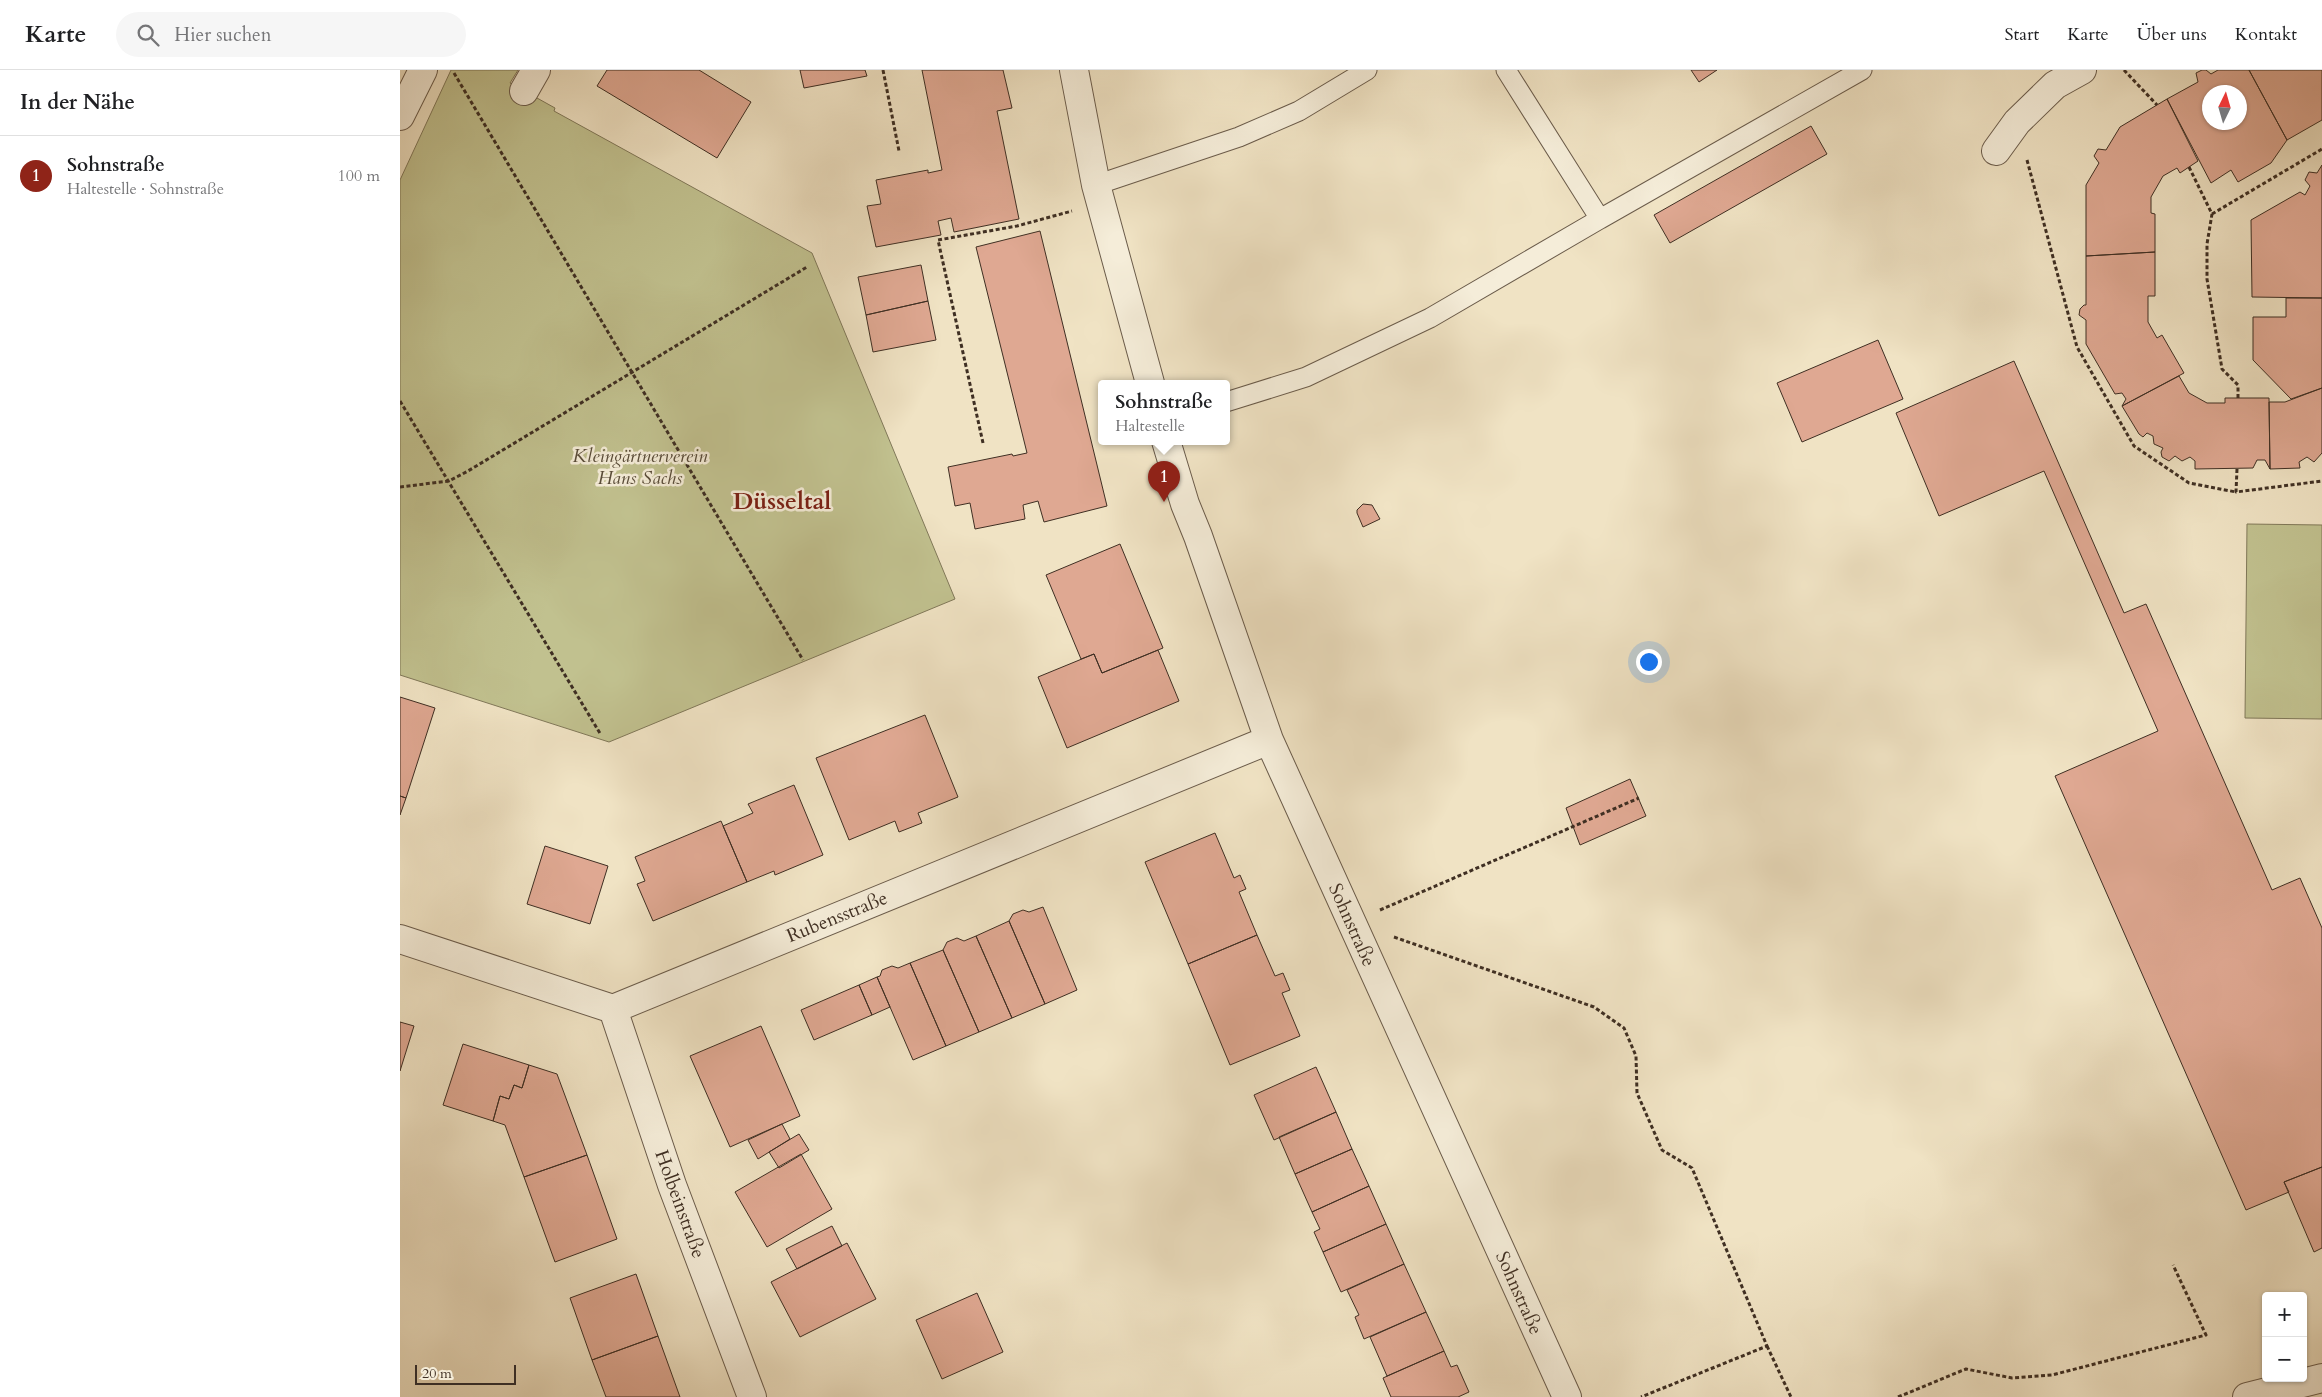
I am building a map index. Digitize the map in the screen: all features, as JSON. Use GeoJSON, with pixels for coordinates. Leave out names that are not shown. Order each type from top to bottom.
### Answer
{"type":"FeatureCollection","features":[{"type":"Feature","properties":{"kind":"street"},"geometry":{"type":"LineString","coordinates":[[400,116],[422,70]]}},
{"type":"Feature","properties":{"kind":"street"},"geometry":{"type":"LineString","coordinates":[[1074,70],[1099,195],[1149,380]]}},
{"type":"Feature","properties":{"kind":"street"},"geometry":{"type":"LineString","coordinates":[[1996,151],[2017,122],[2055,85],[2082,70]]}},
{"type":"Feature","properties":{"kind":"street","name":"Sohnstraße"},"geometry":{"type":"LineString","coordinates":[[1167,445],[1185,504],[1198,536],[1269,740],[1567,1397]]}},
{"type":"Feature","properties":{"kind":"street","name":"Rubensstraße"},"geometry":{"type":"LineString","coordinates":[[613,1009],[1269,740]]}},
{"type":"Feature","properties":{"kind":"street"},"geometry":{"type":"LineString","coordinates":[[400,939],[613,1009]]}},
{"type":"Feature","properties":{"kind":"street","name":"Holbeinstraße"},"geometry":{"type":"LineString","coordinates":[[613,1009],[672,1184],[752,1397]]}},
{"type":"Feature","properties":{"kind":"street"},"geometry":{"type":"LineString","coordinates":[[2247,1397],[2322,1378]]}},
{"type":"Feature","properties":{"kind":"lane"},"geometry":{"type":"LineString","coordinates":[[1099,195],[1299,111],[1367,70]]}},
{"type":"Feature","properties":{"kind":"lane"},"geometry":{"type":"LineString","coordinates":[[1506,70],[1600,220]]}},
{"type":"Feature","properties":{"kind":"lane"},"geometry":{"type":"LineString","coordinates":[[1230,401],[1306,378],[1430,318],[1862,70]]}},
{"type":"Feature","properties":{"kind":"path"},"geometry":{"type":"LineString","coordinates":[[452,70],[803,660]]}},
{"type":"Feature","properties":{"kind":"path"},"geometry":{"type":"LineString","coordinates":[[883,70],[899,151]]}},
{"type":"Feature","properties":{"kind":"path"},"geometry":{"type":"LineString","coordinates":[[2124,70],[2157,105]]}},
{"type":"Feature","properties":{"kind":"path"},"geometry":{"type":"LineString","coordinates":[[2017,122],[2077,347],[2134,446],[2189,482],[2236,492],[2322,481]]}},
{"type":"Feature","properties":{"kind":"path"},"geometry":{"type":"LineString","coordinates":[[2212,214],[2322,149]]}},
{"type":"Feature","properties":{"kind":"path"},"geometry":{"type":"LineString","coordinates":[[2188,167],[2212,214],[2207,244],[2207,279],[2222,369],[2238,385],[2238,398]]}},
{"type":"Feature","properties":{"kind":"path"},"geometry":{"type":"LineString","coordinates":[[983,443],[938,240],[1016,226],[1099,195]]}},
{"type":"Feature","properties":{"kind":"path"},"geometry":{"type":"LineString","coordinates":[[400,487],[449,480],[468,472],[807,267]]}},
{"type":"Feature","properties":{"kind":"path"},"geometry":{"type":"LineString","coordinates":[[400,402],[449,480],[601,735]]}},
{"type":"Feature","properties":{"kind":"path"},"geometry":{"type":"LineString","coordinates":[[2236,492],[2237,468]]}},
{"type":"Feature","properties":{"kind":"path"},"geometry":{"type":"LineString","coordinates":[[1351,922],[1639,798]]}},
{"type":"Feature","properties":{"kind":"path"},"geometry":{"type":"LineString","coordinates":[[1351,922],[1594,1006],[1624,1028],[1636,1056],[1637,1093],[1662,1150],[1692,1168],[1767,1346],[1791,1397]]}},
{"type":"Feature","properties":{"kind":"path"},"geometry":{"type":"LineString","coordinates":[[1898,1397],[1966,1368],[2012,1378],[2052,1375],[2206,1335],[2173,1265]]}},
{"type":"Feature","properties":{"kind":"path"},"geometry":{"type":"LineString","coordinates":[[1641,1397],[1767,1346]]}},
{"type":"Feature","properties":{"kind":"green space","name":"Kleingärtnerverein Hans Sachs"},"geometry":{"type":"Polygon","coordinates":[[[451,70],[518,70],[510,83],[555,108],[554,111],[812,253],[955,599],[609,742],[400,675],[400,180],[451,70]]]}},
{"type":"Feature","properties":{"kind":"green space"},"geometry":{"type":"Polygon","coordinates":[[[2247,524],[2322,525],[2322,719],[2245,718],[2247,524]]]}},
{"type":"Feature","properties":{"kind":"building"},"geometry":{"type":"Polygon","coordinates":[[[607,70],[699,70],[751,102],[717,158],[597,86],[607,70]]]}},
{"type":"Feature","properties":{"kind":"building"},"geometry":{"type":"Polygon","coordinates":[[[800,70],[865,70],[867,76],[804,88],[800,70]]]}},
{"type":"Feature","properties":{"kind":"building"},"geometry":{"type":"Polygon","coordinates":[[[922,70],[1003,70],[1012,108],[997,111],[1019,219],[954,232],[951,218],[938,221],[941,235],[876,247],[867,206],[881,204],[876,180],[928,170],[928,173],[942,170],[922,70]]]}},
{"type":"Feature","properties":{"kind":"building"},"geometry":{"type":"Polygon","coordinates":[[[1691,70],[1717,70],[1699,82],[1691,70]]]}},
{"type":"Feature","properties":{"kind":"building"},"geometry":{"type":"Polygon","coordinates":[[[2202,70],[2206,70],[2211,74],[2218,70],[2249,70],[2287,140],[2271,163],[2238,182],[2231,170],[2211,183],[2167,99],[2198,82],[2196,73],[2202,70]]]}},
{"type":"Feature","properties":{"kind":"building"},"geometry":{"type":"Polygon","coordinates":[[[2249,70],[2322,70],[2322,120],[2287,140],[2249,70]]]}},
{"type":"Feature","properties":{"kind":"building"},"geometry":{"type":"Polygon","coordinates":[[[2167,99],[2198,161],[2180,173],[2177,168],[2163,176],[2151,197],[2151,213],[2155,214],[2155,252],[2086,256],[2086,185],[2099,163],[2094,156],[2098,149],[2106,150],[2120,127],[2167,99]]]}},
{"type":"Feature","properties":{"kind":"building"},"geometry":{"type":"Polygon","coordinates":[[[1811,126],[1827,154],[1670,243],[1654,215],[1811,126]]]}},
{"type":"Feature","properties":{"kind":"building"},"geometry":{"type":"Polygon","coordinates":[[[2322,165],[2322,298],[2252,297],[2251,220],[2300,192],[2305,195],[2310,186],[2305,180],[2309,172],[2317,173],[2322,165]]]}},
{"type":"Feature","properties":{"kind":"building"},"geometry":{"type":"Polygon","coordinates":[[[1040,231],[1107,506],[1044,522],[1038,501],[1023,505],[1025,519],[975,529],[970,503],[955,506],[948,467],[1012,454],[1013,456],[1027,453],[976,247],[1040,231]]]}},
{"type":"Feature","properties":{"kind":"building"},"geometry":{"type":"Polygon","coordinates":[[[2155,252],[2155,296],[2148,296],[2148,322],[2157,338],[2162,335],[2184,373],[2122,406],[2126,399],[2122,393],[2115,394],[2086,344],[2086,320],[2079,315],[2080,309],[2086,305],[2086,256],[2155,252]]]}},
{"type":"Feature","properties":{"kind":"building"},"geometry":{"type":"Polygon","coordinates":[[[921,265],[928,301],[866,315],[858,277],[921,265]]]}},
{"type":"Feature","properties":{"kind":"building"},"geometry":{"type":"Polygon","coordinates":[[[2286,298],[2322,298],[2322,388],[2291,399],[2253,360],[2253,317],[2286,317],[2286,298]]]}},
{"type":"Feature","properties":{"kind":"building"},"geometry":{"type":"Polygon","coordinates":[[[928,301],[936,340],[873,352],[866,315],[928,301]]]}},
{"type":"Feature","properties":{"kind":"building"},"geometry":{"type":"Polygon","coordinates":[[[1878,340],[1903,399],[1802,442],[1777,383],[1878,340]]]}},
{"type":"Feature","properties":{"kind":"building"},"geometry":{"type":"Polygon","coordinates":[[[2014,361],[2124,613],[2146,604],[2272,890],[2300,878],[2322,928],[2322,1167],[2284,1182],[2289,1192],[2246,1210],[2055,776],[2158,731],[2044,471],[1939,516],[1896,413],[2014,361]]]}},
{"type":"Feature","properties":{"kind":"building"},"geometry":{"type":"Polygon","coordinates":[[[2179,376],[2189,393],[2207,403],[2225,403],[2225,398],[2269,398],[2270,469],[2265,460],[2257,460],[2253,468],[2195,469],[2195,461],[2190,457],[2182,461],[2175,456],[2169,461],[2162,457],[2161,452],[2163,448],[2154,444],[2153,436],[2147,433],[2143,437],[2139,434],[2122,406],[2179,376]]]}},
{"type":"Feature","properties":{"kind":"building"},"geometry":{"type":"Polygon","coordinates":[[[2322,388],[2322,453],[2314,462],[2307,457],[2299,462],[2300,468],[2270,469],[2269,402],[2285,402],[2322,388]]]}},
{"type":"Feature","properties":{"kind":"building"},"geometry":{"type":"Polygon","coordinates":[[[1363,504],[1372,505],[1380,519],[1363,527],[1357,510],[1363,504]]]}},
{"type":"Feature","properties":{"kind":"building"},"geometry":{"type":"Polygon","coordinates":[[[1120,544],[1163,648],[1102,673],[1094,654],[1081,659],[1046,575],[1120,544]]]}},
{"type":"Feature","properties":{"kind":"building"},"geometry":{"type":"Polygon","coordinates":[[[1158,650],[1179,701],[1067,748],[1038,677],[1094,654],[1102,673],[1158,650]]]}},
{"type":"Feature","properties":{"kind":"building"},"geometry":{"type":"Polygon","coordinates":[[[400,697],[435,708],[406,798],[400,796],[400,697]]]}},
{"type":"Feature","properties":{"kind":"building"},"geometry":{"type":"Polygon","coordinates":[[[925,715],[958,797],[918,813],[922,823],[899,832],[895,821],[849,840],[816,758],[925,715]]]}},
{"type":"Feature","properties":{"kind":"building"},"geometry":{"type":"Polygon","coordinates":[[[1630,779],[1646,816],[1580,845],[1566,808],[1630,779]]]}},
{"type":"Feature","properties":{"kind":"building"},"geometry":{"type":"Polygon","coordinates":[[[794,785],[823,855],[775,875],[774,871],[747,882],[723,826],[753,813],[748,804],[794,785]]]}},
{"type":"Feature","properties":{"kind":"building"},"geometry":{"type":"Polygon","coordinates":[[[400,796],[406,798],[400,815],[400,796]]]}},
{"type":"Feature","properties":{"kind":"building"},"geometry":{"type":"Polygon","coordinates":[[[721,821],[747,882],[653,921],[637,884],[645,881],[635,857],[721,821]]]}},
{"type":"Feature","properties":{"kind":"building"},"geometry":{"type":"Polygon","coordinates":[[[1215,833],[1234,878],[1240,875],[1246,889],[1239,892],[1257,935],[1188,964],[1145,862],[1215,833]]]}},
{"type":"Feature","properties":{"kind":"building"},"geometry":{"type":"Polygon","coordinates":[[[545,846],[608,866],[590,924],[527,904],[545,846]]]}},
{"type":"Feature","properties":{"kind":"building"},"geometry":{"type":"Polygon","coordinates":[[[1043,907],[1077,990],[1045,1004],[1009,921],[1013,914],[1023,910],[1029,912],[1043,907]]]}},
{"type":"Feature","properties":{"kind":"building"},"geometry":{"type":"Polygon","coordinates":[[[1009,921],[1045,1004],[1012,1018],[976,936],[1009,921]]]}},
{"type":"Feature","properties":{"kind":"building"},"geometry":{"type":"Polygon","coordinates":[[[1257,935],[1275,976],[1283,973],[1290,990],[1282,993],[1300,1036],[1230,1065],[1188,964],[1257,935]]]}},
{"type":"Feature","properties":{"kind":"building"},"geometry":{"type":"Polygon","coordinates":[[[976,936],[1012,1018],[979,1032],[943,950],[947,942],[957,938],[964,941],[976,936]]]}},
{"type":"Feature","properties":{"kind":"building"},"geometry":{"type":"Polygon","coordinates":[[[943,950],[979,1032],[946,1046],[910,963],[943,950]]]}},
{"type":"Feature","properties":{"kind":"building"},"geometry":{"type":"Polygon","coordinates":[[[910,963],[946,1046],[913,1060],[877,977],[880,976],[882,970],[892,966],[898,968],[910,963]]]}},
{"type":"Feature","properties":{"kind":"building"},"geometry":{"type":"Polygon","coordinates":[[[877,977],[890,1007],[872,1015],[859,985],[877,977]]]}},
{"type":"Feature","properties":{"kind":"building"},"geometry":{"type":"Polygon","coordinates":[[[859,985],[872,1015],[814,1040],[801,1010],[859,985]]]}},
{"type":"Feature","properties":{"kind":"building"},"geometry":{"type":"Polygon","coordinates":[[[400,1022],[414,1026],[400,1071],[400,1022]]]}},
{"type":"Feature","properties":{"kind":"building"},"geometry":{"type":"Polygon","coordinates":[[[761,1026],[800,1116],[730,1147],[690,1056],[761,1026]]]}},
{"type":"Feature","properties":{"kind":"building"},"geometry":{"type":"Polygon","coordinates":[[[463,1044],[529,1065],[522,1088],[514,1085],[509,1099],[500,1096],[493,1121],[443,1105],[463,1044]]]}},
{"type":"Feature","properties":{"kind":"building"},"geometry":{"type":"Polygon","coordinates":[[[529,1065],[557,1074],[587,1155],[524,1177],[505,1125],[493,1121],[500,1096],[509,1099],[514,1085],[522,1088],[529,1065]]]}},
{"type":"Feature","properties":{"kind":"building"},"geometry":{"type":"Polygon","coordinates":[[[1316,1067],[1336,1112],[1274,1140],[1254,1095],[1316,1067]]]}},
{"type":"Feature","properties":{"kind":"building"},"geometry":{"type":"Polygon","coordinates":[[[1336,1112],[1352,1149],[1295,1174],[1279,1137],[1336,1112]]]}},
{"type":"Feature","properties":{"kind":"building"},"geometry":{"type":"Polygon","coordinates":[[[782,1124],[790,1139],[758,1159],[748,1140],[782,1124]]]}},
{"type":"Feature","properties":{"kind":"building"},"geometry":{"type":"Polygon","coordinates":[[[799,1134],[809,1150],[779,1168],[769,1152],[799,1134]]]}},
{"type":"Feature","properties":{"kind":"building"},"geometry":{"type":"Polygon","coordinates":[[[1352,1149],[1369,1186],[1312,1212],[1295,1174],[1352,1149]]]}},
{"type":"Feature","properties":{"kind":"building"},"geometry":{"type":"Polygon","coordinates":[[[801,1154],[832,1209],[767,1247],[735,1192],[801,1154]]]}},
{"type":"Feature","properties":{"kind":"building"},"geometry":{"type":"Polygon","coordinates":[[[587,1155],[617,1239],[555,1262],[524,1177],[587,1155]]]}},
{"type":"Feature","properties":{"kind":"building"},"geometry":{"type":"Polygon","coordinates":[[[2322,1167],[2322,1248],[2314,1252],[2284,1182],[2322,1167]]]}},
{"type":"Feature","properties":{"kind":"building"},"geometry":{"type":"Polygon","coordinates":[[[1369,1186],[1386,1224],[1323,1252],[1314,1232],[1320,1229],[1312,1212],[1369,1186]]]}},
{"type":"Feature","properties":{"kind":"building"},"geometry":{"type":"Polygon","coordinates":[[[1386,1224],[1404,1264],[1341,1292],[1323,1252],[1386,1224]]]}},
{"type":"Feature","properties":{"kind":"building"},"geometry":{"type":"Polygon","coordinates":[[[832,1226],[842,1246],[797,1269],[786,1249],[832,1226]]]}},
{"type":"Feature","properties":{"kind":"building"},"geometry":{"type":"Polygon","coordinates":[[[847,1243],[876,1299],[800,1337],[771,1282],[847,1243]]]}},
{"type":"Feature","properties":{"kind":"building"},"geometry":{"type":"Polygon","coordinates":[[[1404,1264],[1426,1312],[1364,1339],[1355,1317],[1359,1315],[1347,1290],[1404,1264]]]}},
{"type":"Feature","properties":{"kind":"building"},"geometry":{"type":"Polygon","coordinates":[[[636,1274],[658,1336],[592,1360],[570,1298],[636,1274]]]}},
{"type":"Feature","properties":{"kind":"building"},"geometry":{"type":"Polygon","coordinates":[[[977,1293],[1003,1352],[942,1379],[916,1320],[977,1293]]]}},
{"type":"Feature","properties":{"kind":"building"},"geometry":{"type":"Polygon","coordinates":[[[1426,1312],[1444,1351],[1387,1376],[1370,1337],[1426,1312]]]}},
{"type":"Feature","properties":{"kind":"building"},"geometry":{"type":"Polygon","coordinates":[[[658,1336],[680,1397],[606,1397],[592,1360],[658,1336]]]}},
{"type":"Feature","properties":{"kind":"building"},"geometry":{"type":"Polygon","coordinates":[[[1444,1351],[1451,1367],[1457,1365],[1469,1392],[1458,1397],[1391,1397],[1383,1378],[1444,1351]]]}},
{"type":"Feature","properties":{"kind":"place","name":"Sohnstraße"},"geometry":{"type":"Point","coordinates":[1164,502]}},
{"type":"Feature","properties":{"kind":"district","name":"Düsseltal"},"geometry":{"type":"Point","coordinates":[782,501]}}]}
